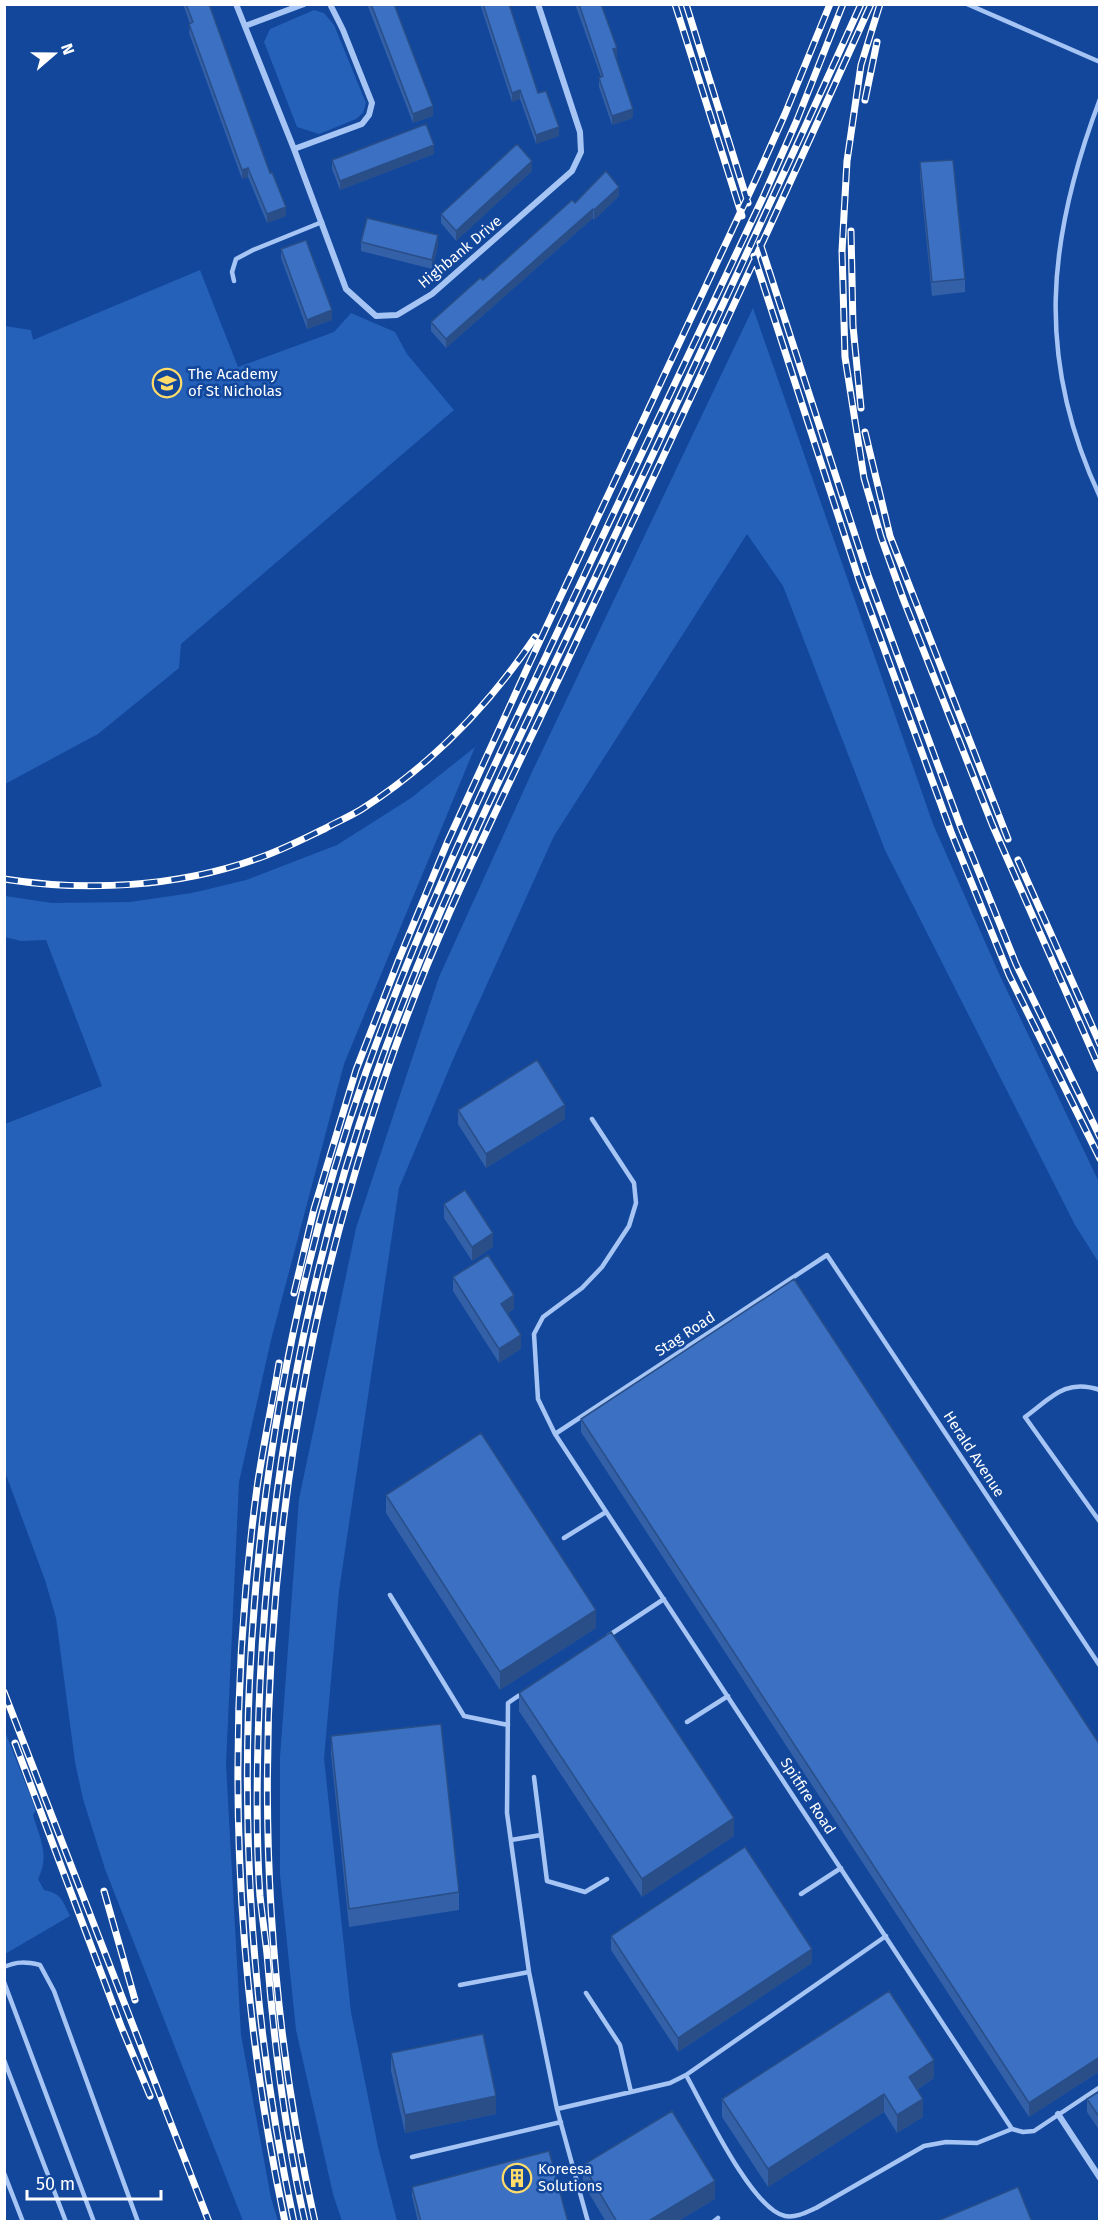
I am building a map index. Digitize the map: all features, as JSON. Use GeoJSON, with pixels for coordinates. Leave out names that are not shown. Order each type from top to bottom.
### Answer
{"type":"FeatureCollection","features":[{"type":"Feature","properties":{"kind":"street","name":"Highbank Drive"},"geometry":{"type":"LineString","coordinates":[[236,4],[294,149],[346,289],[376,316],[397,315],[432,294],[572,171],[581,152],[580,132],[538,4]]}},
{"type":"Feature","properties":{"kind":"street"},"geometry":{"type":"LineString","coordinates":[[245,26],[304,4]]}},
{"type":"Feature","properties":{"kind":"street"},"geometry":{"type":"LineString","coordinates":[[294,149],[362,124],[369,115],[372,103],[343,30],[330,4]]}},
{"type":"Feature","properties":{"kind":"street"},"geometry":{"type":"LineString","coordinates":[[1058,2114],[1100,2178]]}},
{"type":"Feature","properties":{"kind":"lane"},"geometry":{"type":"LineString","coordinates":[[967,4],[1100,62]]}},
{"type":"Feature","properties":{"kind":"lane"},"geometry":{"type":"LineString","coordinates":[[1100,99],[1089,128],[1064,215],[1054,310],[1058,362],[1068,414],[1082,458],[1100,497]]}},
{"type":"Feature","properties":{"kind":"lane"},"geometry":{"type":"LineString","coordinates":[[234,281],[232,272],[236,259],[322,222]]}},
{"type":"Feature","properties":{"kind":"lane","name":"Spitfire Road"},"geometry":{"type":"LineString","coordinates":[[592,1119],[634,1183],[636,1203],[629,1226],[602,1267],[582,1288],[543,1317],[534,1334],[538,1399],[555,1434],[1012,2128]]}},
{"type":"Feature","properties":{"kind":"lane","name":"Stag Road"},"geometry":{"type":"LineString","coordinates":[[555,1434],[828,1255]]}},
{"type":"Feature","properties":{"kind":"lane","name":"Herald Avenue"},"geometry":{"type":"LineString","coordinates":[[828,1255],[1100,1666]]}},
{"type":"Feature","properties":{"kind":"lane"},"geometry":{"type":"LineString","coordinates":[[1100,1390],[1086,1385],[1068,1386],[1024,1417],[1100,1522]]}},
{"type":"Feature","properties":{"kind":"lane"},"geometry":{"type":"LineString","coordinates":[[564,1538],[606,1512]]}},
{"type":"Feature","properties":{"kind":"lane"},"geometry":{"type":"LineString","coordinates":[[390,1595],[464,1716],[508,1725]]}},
{"type":"Feature","properties":{"kind":"lane"},"geometry":{"type":"LineString","coordinates":[[605,1638],[664,1599]]}},
{"type":"Feature","properties":{"kind":"lane"},"geometry":{"type":"LineString","coordinates":[[527,1690],[508,1703],[507,1813],[528,1972],[557,2109],[588,2222]]}},
{"type":"Feature","properties":{"kind":"lane"},"geometry":{"type":"LineString","coordinates":[[687,1722],[728,1696]]}},
{"type":"Feature","properties":{"kind":"lane"},"geometry":{"type":"LineString","coordinates":[[534,1777],[547,1881],[585,1892],[608,1879]]}},
{"type":"Feature","properties":{"kind":"lane"},"geometry":{"type":"LineString","coordinates":[[511,1840],[542,1835]]}},
{"type":"Feature","properties":{"kind":"lane"},"geometry":{"type":"LineString","coordinates":[[801,1894],[841,1868]]}},
{"type":"Feature","properties":{"kind":"lane"},"geometry":{"type":"LineString","coordinates":[[557,2109],[670,2083],[686,2075],[886,1936]]}},
{"type":"Feature","properties":{"kind":"lane"},"geometry":{"type":"LineString","coordinates":[[4,1967],[27,1962],[40,1965],[54,1991],[138,2222]]}},
{"type":"Feature","properties":{"kind":"lane"},"geometry":{"type":"LineString","coordinates":[[460,1985],[528,1972]]}},
{"type":"Feature","properties":{"kind":"lane"},"geometry":{"type":"LineString","coordinates":[[4,1982],[94,2222]]}},
{"type":"Feature","properties":{"kind":"lane"},"geometry":{"type":"LineString","coordinates":[[586,1993],[620,2045],[631,2092]]}},
{"type":"Feature","properties":{"kind":"lane"},"geometry":{"type":"LineString","coordinates":[[4,2060],[66,2222]]}},
{"type":"Feature","properties":{"kind":"lane"},"geometry":{"type":"LineString","coordinates":[[686,2075],[726,2148],[753,2190],[770,2208],[785,2216],[798,2215],[816,2208],[924,2146],[946,2142],[977,2143],[1012,2128],[1023,2133],[1034,2131],[1100,2086]]}},
{"type":"Feature","properties":{"kind":"lane"},"geometry":{"type":"LineString","coordinates":[[412,2157],[561,2122]]}},
{"type":"Feature","properties":{"kind":"lane"},"geometry":{"type":"LineString","coordinates":[[4,2173],[23,2222]]}},
{"type":"Feature","properties":{"kind":"shaded area"},"geometry":{"type":"Polygon","coordinates":[[[314,10],[324,13],[334,25],[366,103],[363,113],[356,119],[319,134],[297,127],[264,42],[270,29],[314,10]]]}},
{"type":"Feature","properties":{"kind":"shaded area","name":"The Academy of St Nicholas"},"geometry":{"type":"Polygon","coordinates":[[[200,270],[238,367],[334,332],[351,313],[395,332],[407,354],[454,410],[181,644],[179,668],[98,734],[5,784],[5,326],[31,330],[33,340],[200,270]]]}},
{"type":"Feature","properties":{"kind":"shaded area"},"geometry":{"type":"Polygon","coordinates":[[[753,308],[933,824],[1001,978],[1099,1182],[1099,1263],[1075,1225],[885,850],[783,586],[747,534],[554,836],[455,1055],[399,1188],[339,1591],[324,1758],[351,2012],[378,2147],[397,2221],[342,2221],[333,2194],[296,2030],[280,1875],[280,1757],[299,1499],[356,1228],[439,977],[532,772],[753,308]]]}},
{"type":"Feature","properties":{"kind":"shaded area"},"geometry":{"type":"Polygon","coordinates":[[[475,747],[344,1064],[271,1340],[239,1482],[226,1764],[241,2035],[271,2198],[278,2221],[243,2221],[105,1869],[83,1799],[75,1762],[56,1618],[45,1580],[5,1472],[5,1124],[102,1086],[46,940],[21,941],[5,937],[5,896],[52,903],[130,902],[192,893],[246,880],[337,845],[411,798],[475,747]]]}},
{"type":"Feature","properties":{"kind":"shaded area"},"geometry":{"type":"Polygon","coordinates":[[[4,1729],[36,1810],[33,1815],[44,1855],[38,1879],[44,1890],[61,1898],[70,1916],[5,1954],[4,1729]]]}},
{"type":"Feature","properties":{"kind":"building"},"geometry":{"type":"Polygon","coordinates":[[[186,4],[209,4],[270,173],[272,172],[286,207],[267,214],[248,168],[242,170],[189,24],[193,22],[186,4]]]}},
{"type":"Feature","properties":{"kind":"building"},"geometry":{"type":"Polygon","coordinates":[[[371,4],[394,4],[433,106],[413,114],[371,4]]]}},
{"type":"Feature","properties":{"kind":"building"},"geometry":{"type":"Polygon","coordinates":[[[483,4],[509,4],[538,93],[546,91],[559,127],[536,135],[520,90],[512,93],[483,4]]]}},
{"type":"Feature","properties":{"kind":"building"},"geometry":{"type":"Polygon","coordinates":[[[579,4],[601,4],[617,48],[613,49],[633,109],[612,116],[599,78],[603,76],[579,4]]]}},
{"type":"Feature","properties":{"kind":"building"},"geometry":{"type":"Polygon","coordinates":[[[426,124],[434,145],[340,181],[332,160],[426,124]]]}},
{"type":"Feature","properties":{"kind":"building"},"geometry":{"type":"Polygon","coordinates":[[[517,144],[532,161],[456,231],[441,214],[517,144]]]}},
{"type":"Feature","properties":{"kind":"building"},"geometry":{"type":"Polygon","coordinates":[[[953,160],[965,279],[932,282],[920,162],[953,160]]]}},
{"type":"Feature","properties":{"kind":"building"},"geometry":{"type":"Polygon","coordinates":[[[606,171],[619,187],[446,339],[431,322],[480,278],[483,280],[572,200],[575,203],[606,171]]]}},
{"type":"Feature","properties":{"kind":"building"},"geometry":{"type":"Polygon","coordinates":[[[367,218],[438,235],[432,260],[361,242],[367,218]]]}},
{"type":"Feature","properties":{"kind":"building"},"geometry":{"type":"Polygon","coordinates":[[[306,240],[332,310],[307,320],[281,249],[306,240]]]}},
{"type":"Feature","properties":{"kind":"building"},"geometry":{"type":"Polygon","coordinates":[[[537,1060],[565,1105],[486,1154],[458,1110],[537,1060]]]}},
{"type":"Feature","properties":{"kind":"building"},"geometry":{"type":"Polygon","coordinates":[[[465,1190],[493,1233],[472,1247],[444,1204],[465,1190]]]}},
{"type":"Feature","properties":{"kind":"building"},"geometry":{"type":"Polygon","coordinates":[[[488,1255],[514,1295],[501,1304],[521,1335],[499,1349],[453,1277],[488,1255]]]}},
{"type":"Feature","properties":{"kind":"building"},"geometry":{"type":"Polygon","coordinates":[[[794,1279],[1100,1745],[1100,2057],[1029,2103],[581,1419],[794,1279]]]}},
{"type":"Feature","properties":{"kind":"building"},"geometry":{"type":"Polygon","coordinates":[[[481,1433],[596,1610],[500,1672],[386,1495],[481,1433]]]}},
{"type":"Feature","properties":{"kind":"building"},"geometry":{"type":"Polygon","coordinates":[[[611,1632],[734,1818],[642,1879],[519,1693],[611,1632]]]}},
{"type":"Feature","properties":{"kind":"building"},"geometry":{"type":"Polygon","coordinates":[[[441,1724],[459,1892],[349,1909],[331,1736],[441,1724]]]}},
{"type":"Feature","properties":{"kind":"building"},"geometry":{"type":"Polygon","coordinates":[[[745,1847],[812,1949],[678,2038],[611,1936],[745,1847]]]}},
{"type":"Feature","properties":{"kind":"building"},"geometry":{"type":"Polygon","coordinates":[[[889,1991],[934,2060],[909,2077],[923,2099],[897,2115],[884,2094],[768,2169],[722,2099],[889,1991]]]}},
{"type":"Feature","properties":{"kind":"building"},"geometry":{"type":"Polygon","coordinates":[[[483,2034],[496,2096],[405,2115],[391,2053],[483,2034]]]}},
{"type":"Feature","properties":{"kind":"building"},"geometry":{"type":"Polygon","coordinates":[[[1100,2091],[1100,2118],[1087,2099],[1100,2091]]]}},
{"type":"Feature","properties":{"kind":"building"},"geometry":{"type":"Polygon","coordinates":[[[672,2111],[715,2181],[647,2222],[617,2222],[583,2165],[672,2111]]]}},
{"type":"Feature","properties":{"kind":"building","name":"Koreesa Solutions"},"geometry":{"type":"Polygon","coordinates":[[[549,2151],[568,2222],[421,2222],[412,2187],[549,2151]]]}},
{"type":"Feature","properties":{"kind":"building"},"geometry":{"type":"Polygon","coordinates":[[[1018,2187],[1032,2222],[935,2222],[1018,2187]]]}},
{"type":"Feature","properties":{"kind":"railway"},"geometry":{"type":"LineString","coordinates":[[675,4],[742,216]]}},
{"type":"Feature","properties":{"kind":"railway"},"geometry":{"type":"LineString","coordinates":[[686,4],[748,203]]}},
{"type":"Feature","properties":{"kind":"railway"},"geometry":{"type":"LineString","coordinates":[[294,1293],[314,1209],[356,1070],[447,843],[756,179],[830,4]]}},
{"type":"Feature","properties":{"kind":"railway"},"geometry":{"type":"LineString","coordinates":[[294,2222],[269,2079],[253,1934],[247,1788],[252,1642],[266,1496],[289,1352],[323,1210],[366,1072],[426,919],[493,768],[764,195],[797,120],[843,4]]}},
{"type":"Feature","properties":{"kind":"railway"},"geometry":{"type":"LineString","coordinates":[[305,2222],[281,2088],[260,1896],[257,1817],[258,1737],[265,1606],[283,1452],[296,1375],[330,1224],[376,1075],[446,899],[861,4]]}},
{"type":"Feature","properties":{"kind":"railway"},"geometry":{"type":"LineString","coordinates":[[315,2222],[294,2115],[279,2008],[270,1899],[267,1790],[270,1682],[278,1573],[291,1465],[309,1358],[332,1255],[401,1030],[446,921],[722,330],[871,4]]}},
{"type":"Feature","properties":{"kind":"railway"},"geometry":{"type":"LineString","coordinates":[[880,4],[861,65],[847,161],[842,251],[845,357],[864,478],[881,537],[904,601],[992,824],[1100,1069]]}},
{"type":"Feature","properties":{"kind":"railway"},"geometry":{"type":"LineString","coordinates":[[865,100],[877,42]]}},
{"type":"Feature","properties":{"kind":"railway"},"geometry":{"type":"LineString","coordinates":[[851,231],[853,326],[861,408]]}},
{"type":"Feature","properties":{"kind":"railway"},"geometry":{"type":"LineString","coordinates":[[760,243],[868,575],[961,828],[1016,964],[1100,1137]]}},
{"type":"Feature","properties":{"kind":"railway"},"geometry":{"type":"LineString","coordinates":[[754,256],[859,580],[951,832],[1009,975],[1100,1159]]}},
{"type":"Feature","properties":{"kind":"railway"},"geometry":{"type":"LineString","coordinates":[[865,432],[890,536],[1008,839]]}},
{"type":"Feature","properties":{"kind":"railway"},"geometry":{"type":"LineString","coordinates":[[4,879],[99,886],[163,881],[226,868],[291,845],[358,812],[412,773],[479,709],[535,637]]}},
{"type":"Feature","properties":{"kind":"railway"},"geometry":{"type":"LineString","coordinates":[[1018,860],[1100,1044]]}},
{"type":"Feature","properties":{"kind":"railway"},"geometry":{"type":"LineString","coordinates":[[279,1363],[257,1488],[247,1579],[240,1671],[238,1764],[245,1948],[254,2040],[285,2222]]}},
{"type":"Feature","properties":{"kind":"railway"},"geometry":{"type":"LineString","coordinates":[[4,1692],[209,2222]]}},
{"type":"Feature","properties":{"kind":"railway"},"geometry":{"type":"LineString","coordinates":[[15,1743],[121,2026],[150,2096]]}},
{"type":"Feature","properties":{"kind":"railway"},"geometry":{"type":"LineString","coordinates":[[104,1891],[135,2000]]}},
{"type":"Feature","properties":{"kind":"place","name":"The Academy of St Nicholas"},"geometry":{"type":"Point","coordinates":[167,383]}},
{"type":"Feature","properties":{"kind":"place","name":"Koreesa Solutions"},"geometry":{"type":"Point","coordinates":[517,2178]}}]}
